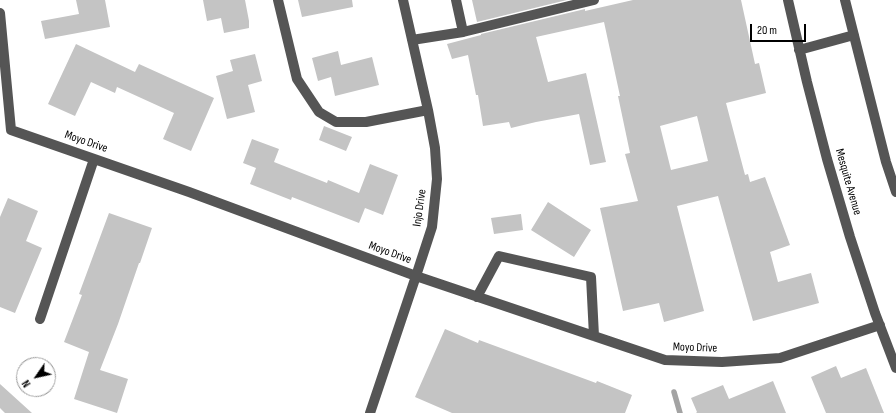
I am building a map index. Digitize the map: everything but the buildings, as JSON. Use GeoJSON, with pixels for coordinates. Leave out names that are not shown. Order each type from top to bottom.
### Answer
{"type":"FeatureCollection","features":[{"type":"Feature","properties":{"kind":"street"},"geometry":{"type":"LineString","coordinates":[[278,0],[297,78],[318,112],[336,122],[366,122],[428,110]]}},
{"type":"Feature","properties":{"kind":"street","name":"Injo Drive"},"geometry":{"type":"LineString","coordinates":[[370,413],[432,227],[437,179],[435,148],[428,110],[403,0]]}},
{"type":"Feature","properties":{"kind":"street"},"geometry":{"type":"LineString","coordinates":[[456,0],[463,32]]}},
{"type":"Feature","properties":{"kind":"street"},"geometry":{"type":"LineString","coordinates":[[412,40],[463,32],[594,0]]}},
{"type":"Feature","properties":{"kind":"street","name":"Mesquite Avenue"},"geometry":{"type":"LineString","coordinates":[[788,0],[806,82],[827,159],[850,237],[896,368]]}},
{"type":"Feature","properties":{"kind":"street"},"geometry":{"type":"LineString","coordinates":[[845,0],[886,162],[896,192]]}},
{"type":"Feature","properties":{"kind":"street","name":"Moyo Drive"},"geometry":{"type":"LineString","coordinates":[[0,13],[11,130],[189,192],[416,276],[665,360],[722,362],[780,358],[880,325]]}},
{"type":"Feature","properties":{"kind":"street"},"geometry":{"type":"LineString","coordinates":[[799,50],[854,35]]}},
{"type":"Feature","properties":{"kind":"street"},"geometry":{"type":"LineString","coordinates":[[40,319],[94,159]]}},
{"type":"Feature","properties":{"kind":"street"},"geometry":{"type":"LineString","coordinates":[[477,297],[499,256],[591,278],[594,336]]}},
{"type":"Feature","properties":{"kind":"waterway"},"geometry":{"type":"LineString","coordinates":[[674,392],[680,413]]}}]}
